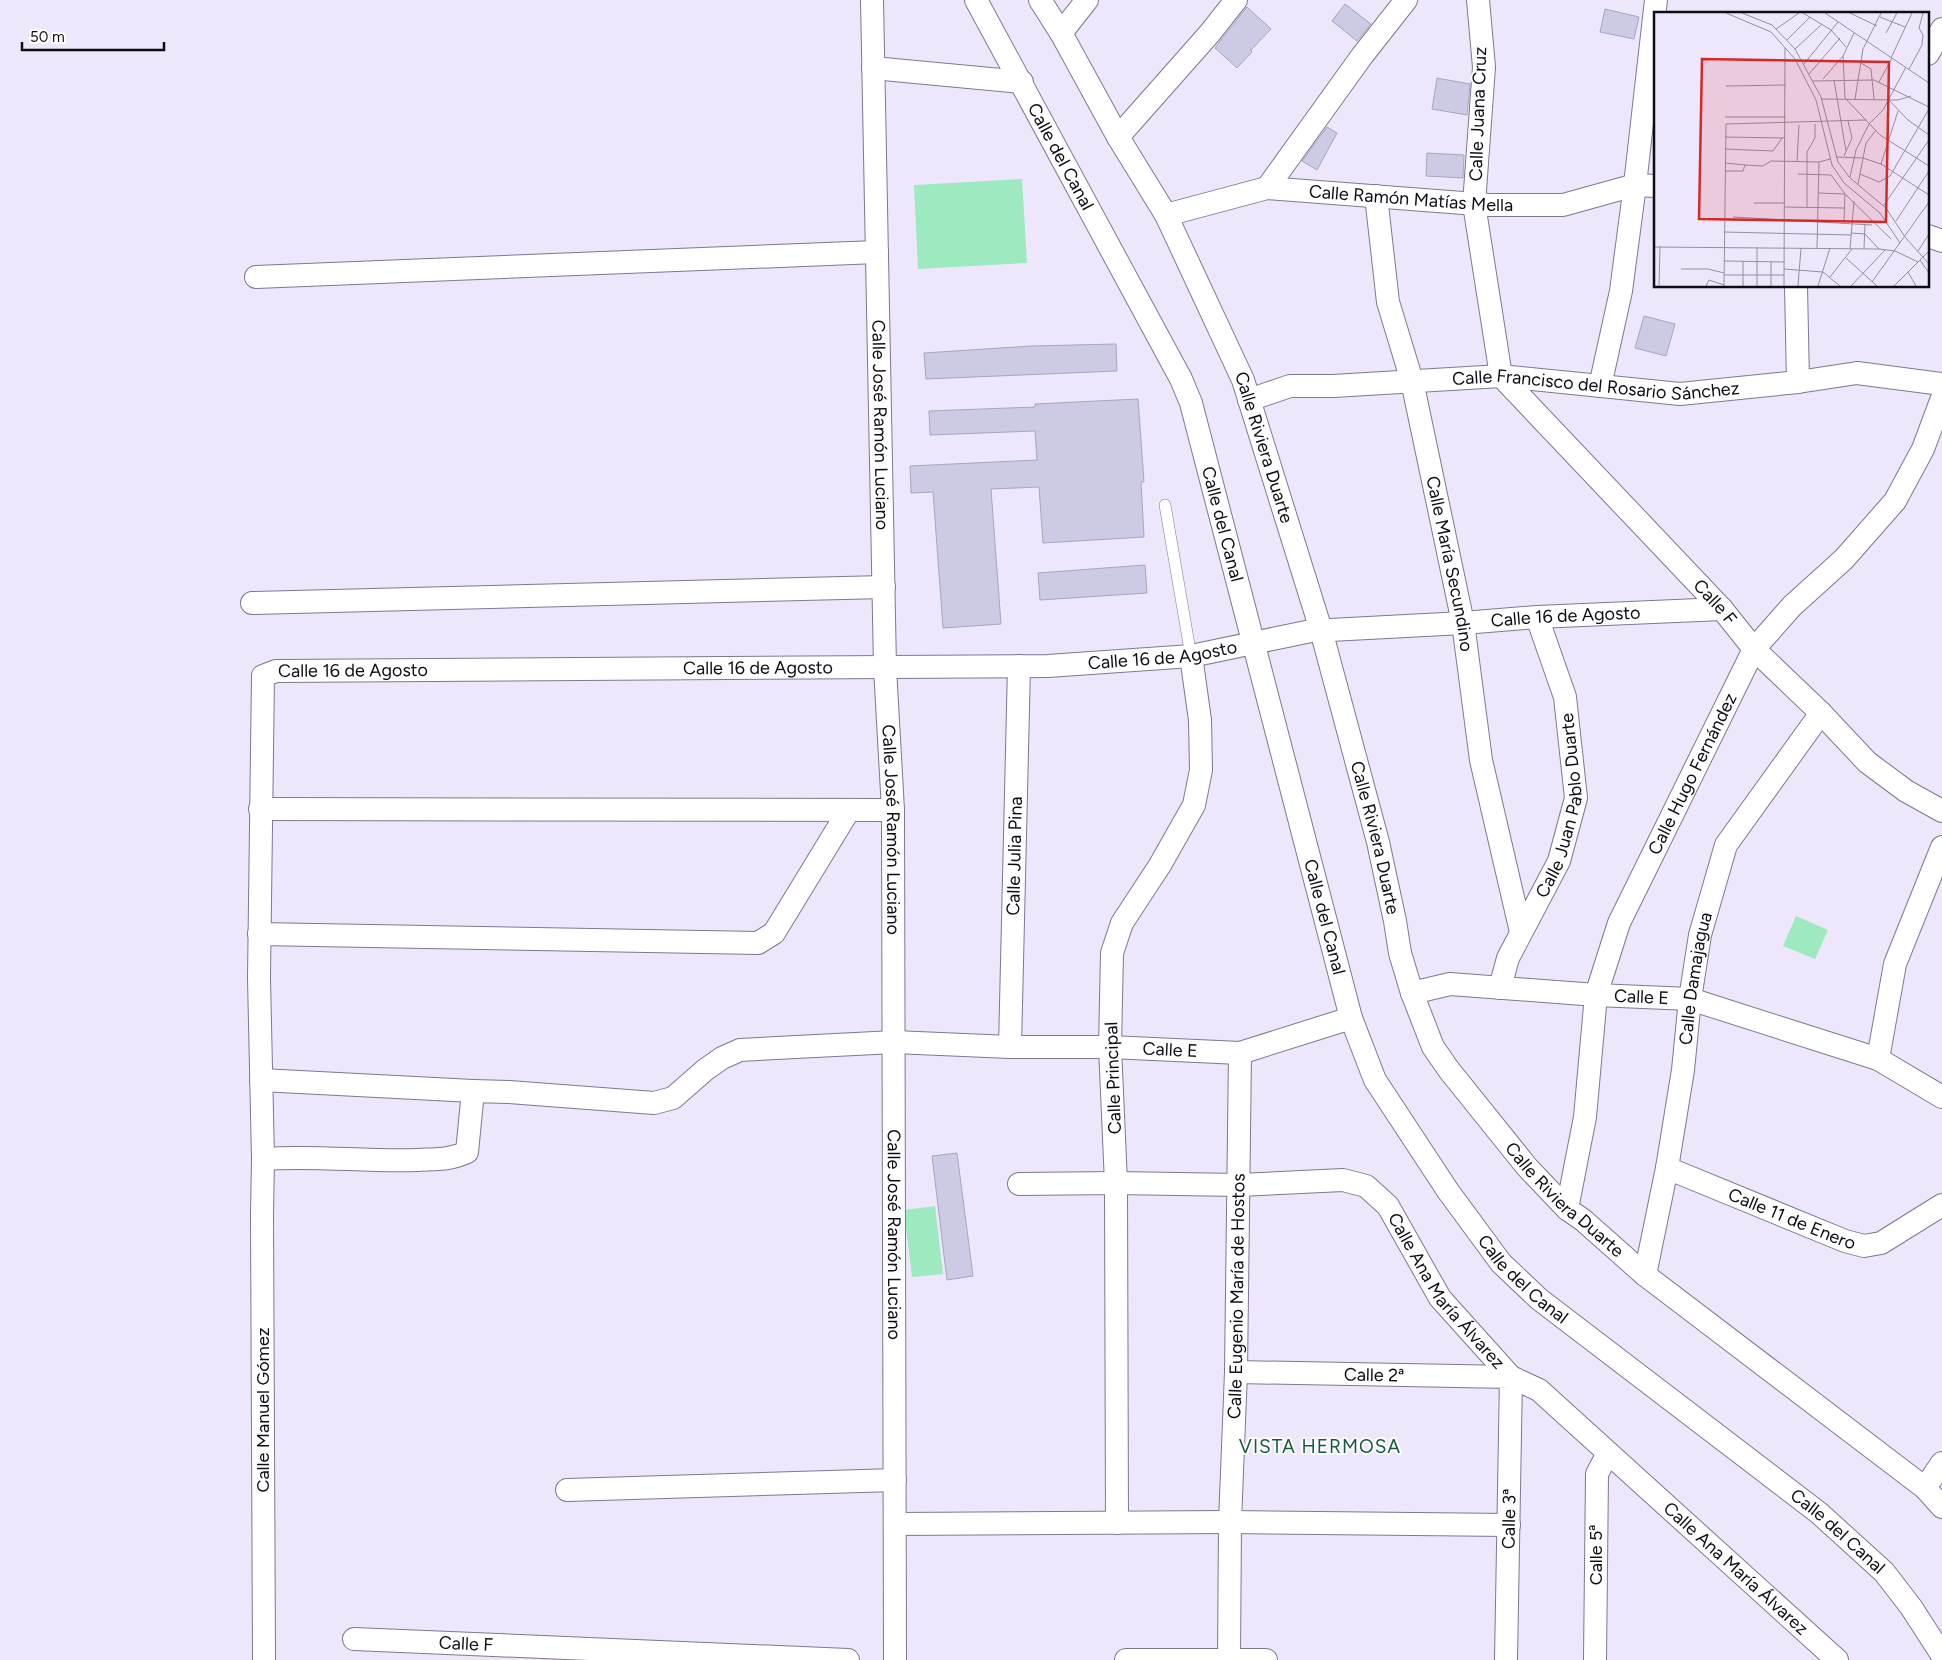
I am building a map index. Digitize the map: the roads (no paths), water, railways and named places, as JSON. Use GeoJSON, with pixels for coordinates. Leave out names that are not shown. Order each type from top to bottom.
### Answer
{"type":"FeatureCollection","features":[{"type":"Feature","properties":{"kind":"street","name":"Calle José Ramón Luciano"},"geometry":{"type":"LineString","coordinates":[[872,0],[886,668],[893,810],[895,1660]]}},
{"type":"Feature","properties":{"kind":"street","name":"Calle del Canal"},"geometry":{"type":"LineString","coordinates":[[976,0],[1022,82],[1181,380],[1191,403],[1257,643],[1351,1018],[1375,1080],[1448,1191],[1501,1263],[1539,1299],[1819,1513],[1884,1572],[1911,1607],[1942,1655]]}},
{"type":"Feature","properties":{"kind":"street","name":"Calle Riviera Duarte"},"geometry":{"type":"LineString","coordinates":[[1040,0],[1118,137],[1166,215],[1243,380],[1378,842],[1400,953],[1412,993],[1433,1047],[1449,1070],[1527,1167],[1567,1209],[1583,1220],[1645,1274],[1924,1488],[1942,1507]]}},
{"type":"Feature","properties":{"kind":"street"},"geometry":{"type":"LineString","coordinates":[[1060,33],[1087,0]]}},
{"type":"Feature","properties":{"kind":"street"},"geometry":{"type":"LineString","coordinates":[[1118,137],[1210,33],[1236,0]]}},
{"type":"Feature","properties":{"kind":"street"},"geometry":{"type":"LineString","coordinates":[[1267,188],[1362,56],[1406,0]]}},
{"type":"Feature","properties":{"kind":"street","name":"Calle Juana Cruz"},"geometry":{"type":"LineString","coordinates":[[1478,0],[1484,67],[1474,204],[1501,376]]}},
{"type":"Feature","properties":{"kind":"street"},"geometry":{"type":"LineString","coordinates":[[1930,50],[1942,29]]}},
{"type":"Feature","properties":{"kind":"street"},"geometry":{"type":"LineString","coordinates":[[1600,386],[1646,185],[1654,30]]}},
{"type":"Feature","properties":{"kind":"street"},"geometry":{"type":"LineString","coordinates":[[873,68],[1022,82]]}},
{"type":"Feature","properties":{"kind":"street","name":"Calle Ramón Matías Mella"},"geometry":{"type":"LineString","coordinates":[[1166,215],[1267,188],[1474,204],[1563,205],[1646,185]]}},
{"type":"Feature","properties":{"kind":"street","name":"Calle María Secundino"},"geometry":{"type":"LineString","coordinates":[[1376,196],[1388,302],[1412,381],[1463,623],[1481,760],[1521,932]]}},
{"type":"Feature","properties":{"kind":"street"},"geometry":{"type":"LineString","coordinates":[[1930,237],[1942,241]]}},
{"type":"Feature","properties":{"kind":"street"},"geometry":{"type":"LineString","coordinates":[[256,277],[877,252]]}},
{"type":"Feature","properties":{"kind":"street"},"geometry":{"type":"LineString","coordinates":[[1796,288],[1798,382]]}},
{"type":"Feature","properties":{"kind":"street","name":"Calle Francisco del Rosario Sánchez"},"geometry":{"type":"LineString","coordinates":[[1250,400],[1290,386],[1333,386],[1501,376],[1680,394],[1798,382],[1857,373],[1942,384]]}},
{"type":"Feature","properties":{"kind":"street","name":"Calle F"},"geometry":{"type":"LineString","coordinates":[[1501,376],[1722,609],[1754,649],[1821,713],[1867,762],[1906,791],[1942,810]]}},
{"type":"Feature","properties":{"kind":"street","name":"Calle Hugo Fernández"},"geometry":{"type":"LineString","coordinates":[[1567,1209],[1585,1117],[1596,995],[1619,923],[1754,649],[1792,606],[1844,559],[1895,501],[1923,449],[1942,398]]}},
{"type":"Feature","properties":{"kind":"street"},"geometry":{"type":"LineString","coordinates":[[252,603],[884,587]]}},
{"type":"Feature","properties":{"kind":"street","name":"Calle 16 de Agosto"},"geometry":{"type":"LineString","coordinates":[[263,676],[276,671],[1048,666],[1191,656],[1316,631],[1537,617],[1722,609]]}},
{"type":"Feature","properties":{"kind":"street","name":"Calle Juan Pablo Duarte"},"geometry":{"type":"LineString","coordinates":[[1500,988],[1508,958],[1559,861],[1576,798],[1564,697],[1537,617]]}},
{"type":"Feature","properties":{"kind":"street","name":"Calle Principal"},"geometry":{"type":"LineString","coordinates":[[1117,1522],[1116,1183],[1110,1047],[1112,953],[1122,922],[1160,865],[1194,805],[1201,770],[1200,720],[1191,656]]}},
{"type":"Feature","properties":{"kind":"street","name":"Calle Julia Pina"},"geometry":{"type":"LineString","coordinates":[[1010,1046],[1019,666]]}},
{"type":"Feature","properties":{"kind":"street","name":"Calle Manuel Gómez"},"geometry":{"type":"LineString","coordinates":[[263,676],[260,934],[263,1159],[264,1660]]}},
{"type":"Feature","properties":{"kind":"street","name":"Calle Damajagua"},"geometry":{"type":"LineString","coordinates":[[1645,1274],[1667,1168],[1683,1070],[1690,999],[1700,935],[1726,845],[1821,713]]}},
{"type":"Feature","properties":{"kind":"street"},"geometry":{"type":"LineString","coordinates":[[260,809],[893,810]]}},
{"type":"Feature","properties":{"kind":"street"},"geometry":{"type":"LineString","coordinates":[[260,934],[758,943],[774,933],[849,810]]}},
{"type":"Feature","properties":{"kind":"street"},"geometry":{"type":"LineString","coordinates":[[1878,1059],[1895,964],[1942,847]]}},
{"type":"Feature","properties":{"kind":"street","name":"Calle E"},"geometry":{"type":"LineString","coordinates":[[1412,993],[1450,984],[1596,995],[1690,999],[1878,1059],[1942,1097]]}},
{"type":"Feature","properties":{"kind":"street","name":"Calle E"},"geometry":{"type":"LineString","coordinates":[[261,1080],[509,1092],[654,1103],[673,1098],[704,1070],[722,1058],[740,1050],[894,1042],[1110,1047],[1240,1053],[1351,1018]]}},
{"type":"Feature","properties":{"kind":"street","name":"Calle Eugenio María de Hostos"},"geometry":{"type":"LineString","coordinates":[[1229,1660],[1230,1522],[1236,1372],[1240,1053]]}},
{"type":"Feature","properties":{"kind":"street"},"geometry":{"type":"LineString","coordinates":[[263,1159],[292,1157],[389,1161],[455,1158],[466,1152],[473,1091]]}},
{"type":"Feature","properties":{"kind":"street","name":"Calle 11 de Enero"},"geometry":{"type":"LineString","coordinates":[[1667,1168],[1845,1241],[1864,1246],[1881,1243],[1942,1205]]}},
{"type":"Feature","properties":{"kind":"street","name":"Calle Ana María Álvarez"},"geometry":{"type":"LineString","coordinates":[[1019,1184],[1239,1185],[1343,1180],[1366,1186],[1388,1206],[1440,1298],[1511,1378],[1539,1390],[1724,1556],[1835,1659]]}},
{"type":"Feature","properties":{"kind":"street","name":"Calle 2ª"},"geometry":{"type":"LineString","coordinates":[[1236,1372],[1511,1378]]}},
{"type":"Feature","properties":{"kind":"street","name":"Calle 3ª"},"geometry":{"type":"LineString","coordinates":[[1506,1660],[1510,1525],[1511,1378]]}},
{"type":"Feature","properties":{"kind":"street","name":"Calle 5ª"},"geometry":{"type":"LineString","coordinates":[[1596,1660],[1597,1474],[1608,1453]]}},
{"type":"Feature","properties":{"kind":"street"},"geometry":{"type":"LineString","coordinates":[[1924,1488],[1942,1463]]}},
{"type":"Feature","properties":{"kind":"street"},"geometry":{"type":"LineString","coordinates":[[567,1490],[895,1480]]}},
{"type":"Feature","properties":{"kind":"street"},"geometry":{"type":"LineString","coordinates":[[895,1524],[1230,1522],[1510,1525]]}},
{"type":"Feature","properties":{"kind":"street","name":"Calle F"},"geometry":{"type":"LineString","coordinates":[[354,1639],[848,1660]]}},
{"type":"Feature","properties":{"kind":"street"},"geometry":{"type":"LineString","coordinates":[[1126,1660],[1266,1660]]}},
{"type":"Feature","properties":{"kind":"lane"},"geometry":{"type":"LineString","coordinates":[[1165,505],[1191,656]]}},
{"type":"Feature","properties":{"kind":"district","name":"VISTA HERMOSA"},"geometry":{"type":"Point","coordinates":[1320,1446]}}]}
